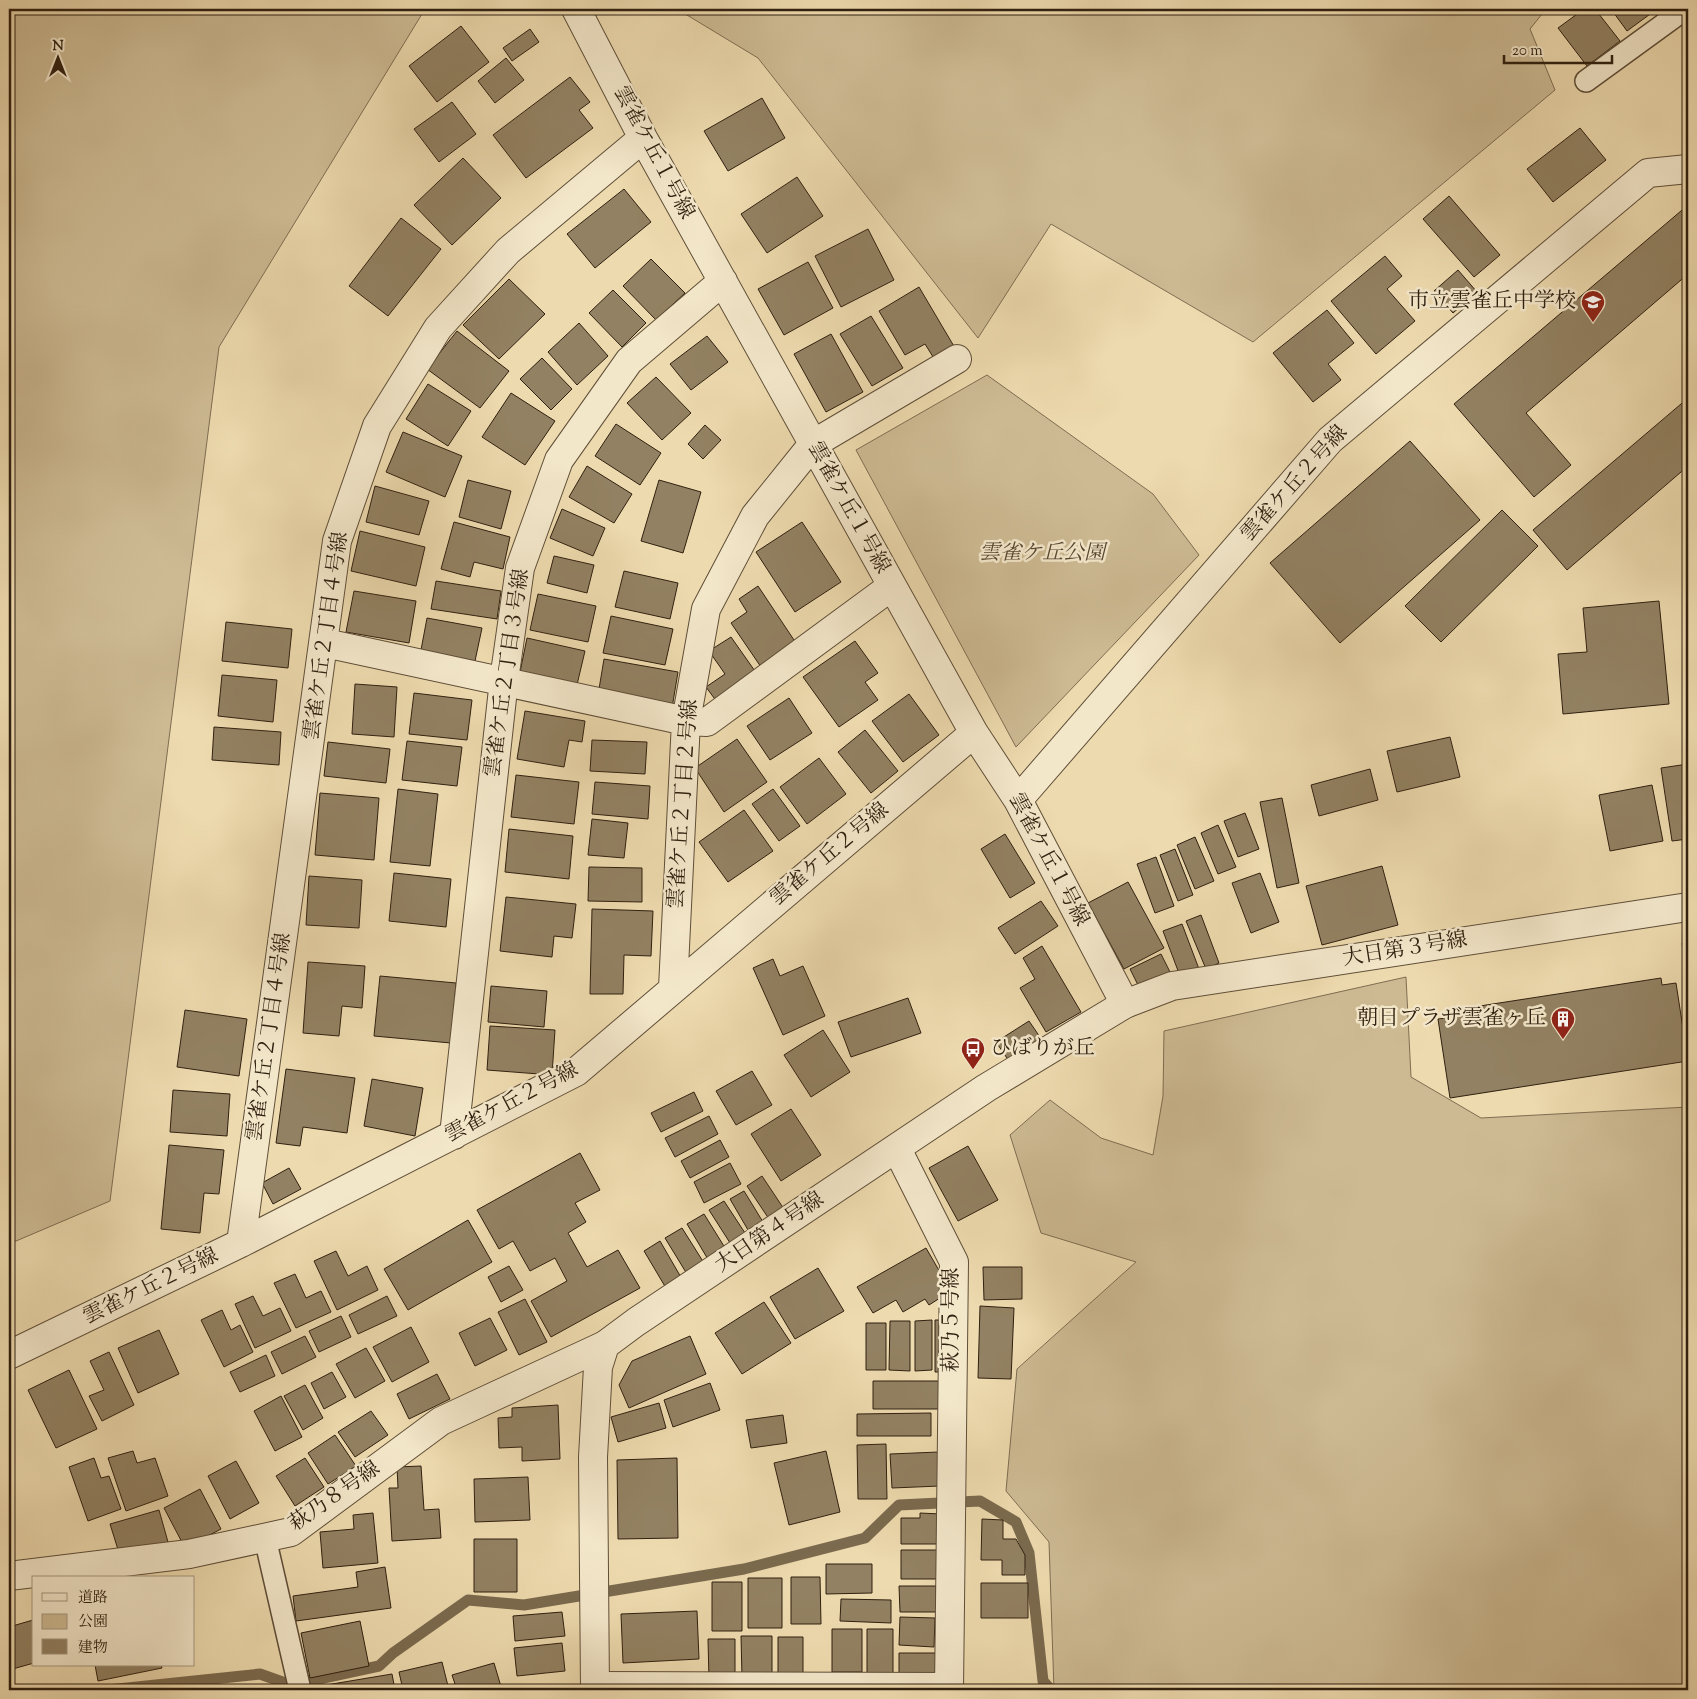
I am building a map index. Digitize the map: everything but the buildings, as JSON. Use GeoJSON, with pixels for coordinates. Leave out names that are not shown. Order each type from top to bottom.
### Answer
{"type":"FeatureCollection","features":[{"type":"Feature","properties":{"kind":"street","name":"雲雀ケ丘１号線"},"geometry":{"type":"LineString","coordinates":[[576,9],[643,138],[974,733],[1018,800],[1125,1004]]}},
{"type":"Feature","properties":{"kind":"street","name":"雲雀ケ丘２丁目４号線"},"geometry":{"type":"LineString","coordinates":[[241,1243],[325,643],[337,541],[377,426],[438,328],[508,251],[643,138]]}},
{"type":"Feature","properties":{"kind":"street","name":"雲雀ケ丘２号線"},"geometry":{"type":"LineString","coordinates":[[1018,800],[1330,440],[1648,173],[1688,169]]}},
{"type":"Feature","properties":{"kind":"street","name":"雲雀ケ丘２丁目３号線"},"geometry":{"type":"LineString","coordinates":[[454,1135],[504,680],[520,568],[560,460],[629,360],[723,282]]}},
{"type":"Feature","properties":{"kind":"street"},"geometry":{"type":"LineString","coordinates":[[813,444],[957,359]]}},
{"type":"Feature","properties":{"kind":"street","name":"雲雀ケ丘２丁目２号線"},"geometry":{"type":"LineString","coordinates":[[673,988],[686,720],[706,608],[755,516],[813,444]]}},
{"type":"Feature","properties":{"kind":"street"},"geometry":{"type":"LineString","coordinates":[[325,643],[686,720],[707,722],[892,586]]}},
{"type":"Feature","properties":{"kind":"street","name":"雲雀ケ丘２号線"},"geometry":{"type":"LineString","coordinates":[[9,1356],[241,1243],[576,1072],[974,733]]}},
{"type":"Feature","properties":{"kind":"street","name":"大日第３号線"},"geometry":{"type":"LineString","coordinates":[[1125,1004],[1172,986],[1688,908]]}},
{"type":"Feature","properties":{"kind":"street","name":"大日第４号線"},"geometry":{"type":"LineString","coordinates":[[606,1345],[636,1322],[986,1088],[1125,1004]]}},
{"type":"Feature","properties":{"kind":"street","name":"萩乃５号線"},"geometry":{"type":"LineString","coordinates":[[897,1149],[954,1262],[949,1689]]}},
{"type":"Feature","properties":{"kind":"street"},"geometry":{"type":"LineString","coordinates":[[606,1345],[598,1367],[593,1457],[595,1688],[949,1689]]}},
{"type":"Feature","properties":{"kind":"street","name":"萩乃８号線"},"geometry":{"type":"LineString","coordinates":[[9,1576],[189,1554],[291,1532],[441,1421],[606,1345]]}},
{"type":"Feature","properties":{"kind":"lane"},"geometry":{"type":"LineString","coordinates":[[1586,81],[1685,9]]}},
{"type":"Feature","properties":{"kind":"lane"},"geometry":{"type":"LineString","coordinates":[[265,1538],[300,1690]]}},
{"type":"Feature","properties":{"kind":"green space"},"geometry":{"type":"Polygon","coordinates":[[[9,9],[425,9],[219,347],[110,1201],[9,1244],[9,9]]]}},
{"type":"Feature","properties":{"kind":"green space"},"geometry":{"type":"Polygon","coordinates":[[[677,9],[1546,9],[1530,29],[1555,90],[1253,342],[1051,224],[978,338],[758,58],[677,9]]]}},
{"type":"Feature","properties":{"kind":"green space","name":"雲雀ケ丘公園"},"geometry":{"type":"Polygon","coordinates":[[[987,375],[1153,494],[1199,555],[1016,747],[856,450],[987,375]]]}},
{"type":"Feature","properties":{"kind":"green space"},"geometry":{"type":"Polygon","coordinates":[[[1682,943],[1688,943],[1688,996],[1682,943]]]}},
{"type":"Feature","properties":{"kind":"green space"},"geometry":{"type":"Polygon","coordinates":[[[1406,977],[1411,1077],[1481,1118],[1688,1107],[1688,1690],[1054,1690],[1049,1542],[1006,1491],[1017,1369],[1136,1262],[1041,1233],[1010,1135],[1050,1100],[1101,1138],[1153,1155],[1163,1096],[1164,1031],[1406,977]]]}},
{"type":"Feature","properties":{"kind":"waterway"},"geometry":{"type":"LineString","coordinates":[[108,1690],[260,1674],[291,1685],[379,1666],[393,1653],[468,1600],[524,1605],[744,1569],[865,1538],[899,1505],[980,1501],[1016,1522],[1029,1553],[1043,1681],[1051,1690]]}},
{"type":"Feature","properties":{"kind":"place","name":"市立雲雀丘中学校"},"geometry":{"type":"Point","coordinates":[1593,323]}},
{"type":"Feature","properties":{"kind":"place","name":"朝日プラザ雲雀ヶ丘"},"geometry":{"type":"Point","coordinates":[1563,1040]}},
{"type":"Feature","properties":{"kind":"place","name":"ひばりが丘"},"geometry":{"type":"Point","coordinates":[973,1070]}}]}
